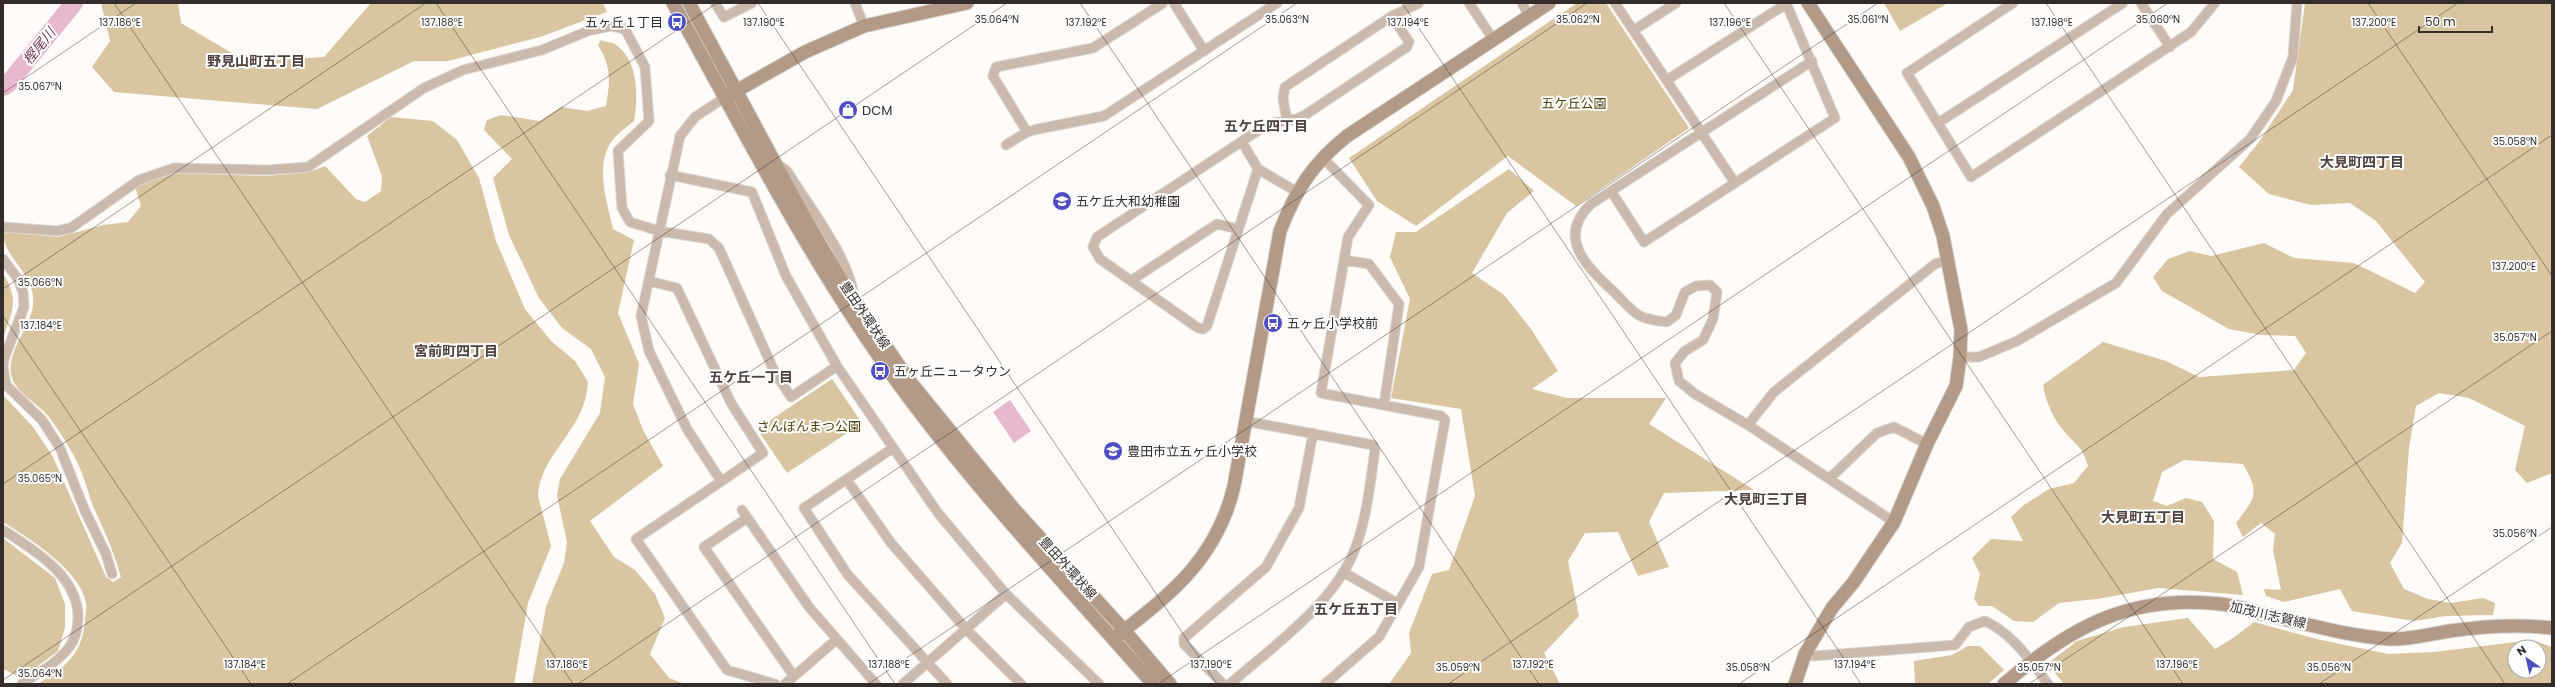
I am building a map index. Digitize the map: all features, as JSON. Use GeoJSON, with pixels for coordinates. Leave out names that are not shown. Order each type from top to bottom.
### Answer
{"type":"FeatureCollection","features":[{"type":"Feature","properties":{"kind":"street","name":"豊田外環状線"},"geometry":{"type":"LineString","coordinates":[[673,3],[788,214],[832,286],[900,385],[953,453],[1153,684]]}},
{"type":"Feature","properties":{"kind":"street","name":"豊田外環状線"},"geometry":{"type":"LineString","coordinates":[[689,3],[802,213],[854,299],[908,379],[1013,508],[1124,630],[1170,684]]}},
{"type":"Feature","properties":{"kind":"street"},"geometry":{"type":"LineString","coordinates":[[715,3],[724,17],[752,3]]}},
{"type":"Feature","properties":{"kind":"street"},"geometry":{"type":"LineString","coordinates":[[856,3],[864,26]]}},
{"type":"Feature","properties":{"kind":"street"},"geometry":{"type":"LineString","coordinates":[[721,481],[687,429],[648,351],[641,316],[670,175],[680,136],[695,117],[724,98],[805,52],[864,26],[968,3]]}},
{"type":"Feature","properties":{"kind":"street"},"geometry":{"type":"LineString","coordinates":[[1027,132],[993,76],[996,67],[1093,48],[1163,3]]}},
{"type":"Feature","properties":{"kind":"street"},"geometry":{"type":"LineString","coordinates":[[1174,3],[1204,51]]}},
{"type":"Feature","properties":{"kind":"street"},"geometry":{"type":"LineString","coordinates":[[1006,145],[1027,132],[1104,116],[1277,3]]}},
{"type":"Feature","properties":{"kind":"street"},"geometry":{"type":"LineString","coordinates":[[1287,121],[1283,98],[1285,87],[1392,16],[1419,3]]}},
{"type":"Feature","properties":{"kind":"street"},"geometry":{"type":"LineString","coordinates":[[1469,3],[1493,39]]}},
{"type":"Feature","properties":{"kind":"street"},"geometry":{"type":"LineString","coordinates":[[1522,3],[1529,16]]}},
{"type":"Feature","properties":{"kind":"street"},"geometry":{"type":"LineString","coordinates":[[1113,638],[1186,577],[1216,537],[1231,501],[1280,231],[1297,192],[1323,158],[1347,136],[1549,3]]}},
{"type":"Feature","properties":{"kind":"street"},"geometry":{"type":"LineString","coordinates":[[1615,3],[1735,183]]}},
{"type":"Feature","properties":{"kind":"street"},"geometry":{"type":"LineString","coordinates":[[1634,30],[1676,3]]}},
{"type":"Feature","properties":{"kind":"street"},"geometry":{"type":"LineString","coordinates":[[1611,191],[1644,242],[1835,118],[1786,3],[1667,80]]}},
{"type":"Feature","properties":{"kind":"street"},"geometry":{"type":"LineString","coordinates":[[1795,684],[1805,654],[1832,608],[1853,583],[1894,522],[1927,444],[1956,386],[1960,357],[1960,330],[1947,260],[1933,206],[1909,158],[1808,3]]}},
{"type":"Feature","properties":{"kind":"street"},"geometry":{"type":"LineString","coordinates":[[2013,3],[1907,73],[1971,177],[2170,47],[2191,32],[2216,3]]}},
{"type":"Feature","properties":{"kind":"street"},"geometry":{"type":"LineString","coordinates":[[1938,123],[2123,3]]}},
{"type":"Feature","properties":{"kind":"street"},"geometry":{"type":"LineString","coordinates":[[2142,3],[2170,47]]}},
{"type":"Feature","properties":{"kind":"street"},"geometry":{"type":"LineString","coordinates":[[1960,357],[1979,356],[2017,341],[2116,283],[2167,214],[2250,138],[2276,101],[2293,57],[2297,3]]}},
{"type":"Feature","properties":{"kind":"street"},"geometry":{"type":"LineString","coordinates":[[1258,169],[1207,326],[1203,329],[1198,328],[1132,280],[1100,259],[1093,247],[1097,237],[1268,124],[1287,121],[1304,115],[1407,47],[1409,42],[1392,16]]}},
{"type":"Feature","properties":{"kind":"street"},"geometry":{"type":"LineString","coordinates":[[3,227],[57,231],[71,228],[139,180],[174,168],[268,170],[308,167],[431,85],[463,70],[542,50],[588,31],[611,26],[625,29],[645,67],[649,121],[618,151],[622,208],[630,222],[659,231],[709,239],[719,248],[776,373],[792,397],[837,366]]}},
{"type":"Feature","properties":{"kind":"street"},"geometry":{"type":"LineString","coordinates":[[1812,61],[1591,204],[1580,214],[1577,228],[1577,247],[1586,266],[1639,316],[1667,322],[1676,315],[1685,292],[1696,286],[1710,285],[1717,292],[1713,320],[1704,340],[1685,351],[1675,363],[1679,381],[1695,394],[1748,425],[1830,478],[1894,522]]}},
{"type":"Feature","properties":{"kind":"street"},"geometry":{"type":"LineString","coordinates":[[1242,142],[1258,169],[1297,192]]}},
{"type":"Feature","properties":{"kind":"street"},"geometry":{"type":"LineString","coordinates":[[1323,158],[1370,205],[1348,237],[1321,393],[1441,416],[1445,420],[1419,567],[1397,603],[1379,637],[1325,684]]}},
{"type":"Feature","properties":{"kind":"street"},"geometry":{"type":"LineString","coordinates":[[670,175],[752,192],[786,276],[837,366],[938,513],[1006,594],[1099,684]]}},
{"type":"Feature","properties":{"kind":"street"},"geometry":{"type":"LineString","coordinates":[[1132,280],[1217,224],[1238,229]]}},
{"type":"Feature","properties":{"kind":"street"},"geometry":{"type":"LineString","coordinates":[[3,259],[18,279],[23,292],[24,307],[5,356],[3,366],[6,385],[42,420],[60,448],[85,511],[106,554],[112,574]]}},
{"type":"Feature","properties":{"kind":"street"},"geometry":{"type":"LineString","coordinates":[[1344,260],[1369,264],[1399,304],[1384,405]]}},
{"type":"Feature","properties":{"kind":"street"},"geometry":{"type":"LineString","coordinates":[[1748,425],[1774,392],[1935,264],[1947,260]]}},
{"type":"Feature","properties":{"kind":"street"},"geometry":{"type":"LineString","coordinates":[[649,281],[677,288],[731,403],[763,454],[636,539],[727,670],[775,684]]}},
{"type":"Feature","properties":{"kind":"street"},"geometry":{"type":"LineString","coordinates":[[1230,684],[1310,613],[1343,572],[1355,550],[1360,534],[1374,447],[1245,421]]}},
{"type":"Feature","properties":{"kind":"street"},"geometry":{"type":"LineString","coordinates":[[1830,478],[1877,433],[1894,427],[1927,444]]}},
{"type":"Feature","properties":{"kind":"street"},"geometry":{"type":"LineString","coordinates":[[1222,684],[1184,644],[1184,638],[1266,567],[1299,508],[1313,434]]}},
{"type":"Feature","properties":{"kind":"street"},"geometry":{"type":"LineString","coordinates":[[893,448],[804,508],[848,575],[947,684]]}},
{"type":"Feature","properties":{"kind":"street"},"geometry":{"type":"LineString","coordinates":[[847,480],[891,543],[966,629],[1021,684]]}},
{"type":"Feature","properties":{"kind":"street"},"geometry":{"type":"LineString","coordinates":[[742,510],[808,607],[876,684]]}},
{"type":"Feature","properties":{"kind":"street"},"geometry":{"type":"LineString","coordinates":[[747,518],[704,547],[793,675]]}},
{"type":"Feature","properties":{"kind":"street"},"geometry":{"type":"LineString","coordinates":[[3,530],[45,558],[66,582],[77,607],[77,629],[70,646],[57,660],[22,684]]}},
{"type":"Feature","properties":{"kind":"street"},"geometry":{"type":"LineString","coordinates":[[1343,572],[1397,603]]}},
{"type":"Feature","properties":{"kind":"street"},"geometry":{"type":"LineString","coordinates":[[903,684],[1006,594]]}},
{"type":"Feature","properties":{"kind":"street","name":"加茂川志賀線"},"geometry":{"type":"LineString","coordinates":[[2004,684],[2031,661],[2062,638],[2087,625],[2121,613],[2170,604],[2221,604],[2352,635],[2392,639],[2525,624],[2552,628]]}},
{"type":"Feature","properties":{"kind":"street"},"geometry":{"type":"LineString","coordinates":[[1805,654],[1814,656],[1955,645],[1969,627],[1985,621],[1999,628],[2031,661],[2048,684]]}},
{"type":"Feature","properties":{"kind":"street"},"geometry":{"type":"LineString","coordinates":[[785,684],[793,675],[836,640]]}},
{"type":"Feature","properties":{"kind":"green space"},"geometry":{"type":"Polygon","coordinates":[[[101,3],[178,3],[181,23],[247,62],[324,57],[371,3],[603,3],[607,12],[540,37],[448,61],[414,61],[317,109],[114,92],[92,67],[110,41],[101,3]]]}},
{"type":"Feature","properties":{"kind":"green space","name":"五ケ丘公園"},"geometry":{"type":"Polygon","coordinates":[[[1577,3],[1606,3],[1689,128],[1576,206],[1508,156],[1416,226],[1377,201],[1349,158],[1577,3]]]}},
{"type":"Feature","properties":{"kind":"green space"},"geometry":{"type":"Polygon","coordinates":[[[1884,3],[1948,3],[1900,31],[1884,3]]]}},
{"type":"Feature","properties":{"kind":"green space"},"geometry":{"type":"Polygon","coordinates":[[[2305,3],[2552,3],[2552,473],[2527,483],[2515,470],[2525,426],[2469,398],[2439,393],[2416,406],[2409,448],[2402,543],[2390,563],[2404,589],[2428,599],[2451,603],[2483,598],[2495,603],[2493,615],[2446,616],[2414,621],[2352,611],[2340,589],[2284,602],[2266,596],[2264,589],[2281,590],[2273,550],[2275,534],[2261,523],[2243,537],[2236,523],[2248,507],[2254,489],[2243,464],[2184,460],[2162,472],[2153,501],[2167,506],[2186,498],[2202,502],[2214,521],[2213,559],[2237,572],[2243,595],[2158,588],[2097,599],[2059,603],[2033,622],[2014,621],[1992,606],[1979,606],[1974,599],[1980,574],[1972,558],[1991,539],[2023,541],[2011,517],[2024,505],[2049,489],[2074,483],[2088,466],[2084,454],[2060,426],[2053,415],[2043,385],[2103,342],[2166,361],[2199,377],[2294,370],[2306,353],[2295,336],[2262,335],[2229,329],[2162,291],[2153,277],[2168,259],[2190,251],[2211,256],[2264,243],[2294,258],[2354,263],[2415,293],[2425,282],[2376,221],[2350,203],[2311,205],[2269,194],[2239,167],[2259,142],[2293,90],[2305,3]]]}},
{"type":"Feature","properties":{"kind":"green space"},"geometry":{"type":"Polygon","coordinates":[[[601,40],[615,44],[624,52],[633,70],[635,80],[636,101],[634,121],[609,145],[604,159],[603,179],[613,229],[634,240],[618,313],[639,364],[633,404],[643,430],[663,466],[590,521],[614,557],[635,570],[655,594],[665,618],[650,654],[669,678],[685,684],[532,684],[546,607],[564,563],[567,542],[557,495],[560,479],[600,413],[605,377],[591,349],[562,328],[539,298],[509,235],[493,178],[512,159],[484,130],[487,120],[501,115],[540,121],[561,107],[587,111],[606,106],[609,75],[606,61],[598,45],[601,40]]]}},
{"type":"Feature","properties":{"kind":"green space"},"geometry":{"type":"Polygon","coordinates":[[[391,117],[433,121],[457,140],[479,178],[496,241],[525,309],[551,341],[575,361],[588,382],[585,400],[578,417],[550,461],[540,484],[538,496],[551,546],[528,603],[514,684],[38,684],[57,672],[76,652],[83,634],[86,603],[82,591],[75,579],[52,556],[3,522],[3,395],[33,427],[52,455],[106,577],[113,582],[121,577],[81,471],[72,453],[49,417],[21,392],[13,380],[11,374],[11,364],[13,354],[30,316],[33,306],[33,296],[27,279],[7,249],[3,232],[59,237],[103,225],[128,222],[141,206],[135,186],[177,173],[267,176],[309,172],[325,166],[356,199],[365,202],[381,191],[382,176],[367,136],[391,117]]]}},
{"type":"Feature","properties":{"kind":"green space"},"geometry":{"type":"Polygon","coordinates":[[[1509,169],[1534,191],[1507,213],[1472,273],[1504,295],[1531,329],[1558,371],[1532,389],[1567,398],[1666,398],[1649,424],[1754,490],[1664,493],[1649,522],[1669,567],[1638,576],[1618,532],[1585,533],[1568,561],[1579,616],[1544,653],[1560,684],[1389,684],[1411,653],[1409,633],[1432,574],[1449,570],[1475,496],[1461,409],[1391,398],[1410,299],[1390,257],[1396,232],[1416,232],[1509,169]]]}},
{"type":"Feature","properties":{"kind":"green space"},"geometry":{"type":"Polygon","coordinates":[[[3,273],[11,291],[13,306],[3,339],[3,273]]]}},
{"type":"Feature","properties":{"kind":"green space","name":"さんぼんまつ公園"},"geometry":{"type":"Polygon","coordinates":[[[832,379],[862,423],[787,473],[757,429],[832,379]]]}},
{"type":"Feature","properties":{"kind":"green space"},"geometry":{"type":"Polygon","coordinates":[[[3,538],[55,578],[65,604],[65,628],[58,651],[22,678],[3,669],[3,538]]]}},
{"type":"Feature","properties":{"kind":"green space"},"geometry":{"type":"Polygon","coordinates":[[[2188,618],[2215,649],[2233,638],[2254,622],[2317,639],[2388,654],[2434,652],[2507,643],[2507,679],[2547,679],[2547,645],[2552,647],[2552,684],[2064,684],[2047,664],[2077,641],[2124,627],[2188,618]]]}},
{"type":"Feature","properties":{"kind":"green space"},"geometry":{"type":"Polygon","coordinates":[[[1968,646],[1980,646],[2004,670],[1988,684],[1915,684],[1914,661],[1952,655],[1968,646]]]}},
{"type":"Feature","properties":{"kind":"shaded area"},"geometry":{"type":"Polygon","coordinates":[[[1010,400],[1031,431],[1014,443],[993,412],[1010,400]]]}},
{"type":"Feature","properties":{"kind":"waterway","name":"樫尾川"},"geometry":{"type":"LineString","coordinates":[[3,87],[8,84],[74,3]]}},
{"type":"Feature","properties":{"kind":"place","name":"五ヶ丘１丁目"},"geometry":{"type":"Point","coordinates":[677,22]}},
{"type":"Feature","properties":{"kind":"place","name":"DCM"},"geometry":{"type":"Point","coordinates":[848,110]}},
{"type":"Feature","properties":{"kind":"place","name":"五ケ丘大和幼稚園"},"geometry":{"type":"Point","coordinates":[1062,201]}},
{"type":"Feature","properties":{"kind":"place","name":"五ヶ丘小学校前"},"geometry":{"type":"Point","coordinates":[1273,323]}},
{"type":"Feature","properties":{"kind":"place","name":"五ヶ丘ニュータウン"},"geometry":{"type":"Point","coordinates":[880,371]}},
{"type":"Feature","properties":{"kind":"place","name":"豊田市立五ヶ丘小学校"},"geometry":{"type":"Point","coordinates":[1113,451]}},
{"type":"Feature","properties":{"kind":"district","name":"野見山町五丁目"},"geometry":{"type":"Point","coordinates":[256,61]}},
{"type":"Feature","properties":{"kind":"district","name":"五ケ丘四丁目"},"geometry":{"type":"Point","coordinates":[1266,126]}},
{"type":"Feature","properties":{"kind":"district","name":"大見町四丁目"},"geometry":{"type":"Point","coordinates":[2362,162]}},
{"type":"Feature","properties":{"kind":"district","name":"宮前町四丁目"},"geometry":{"type":"Point","coordinates":[456,351]}},
{"type":"Feature","properties":{"kind":"district","name":"五ケ丘一丁目"},"geometry":{"type":"Point","coordinates":[751,377]}},
{"type":"Feature","properties":{"kind":"district","name":"大見町三丁目"},"geometry":{"type":"Point","coordinates":[1766,499]}},
{"type":"Feature","properties":{"kind":"district","name":"大見町五丁目"},"geometry":{"type":"Point","coordinates":[2143,517]}},
{"type":"Feature","properties":{"kind":"district","name":"五ケ丘五丁目"},"geometry":{"type":"Point","coordinates":[1356,609]}}]}
